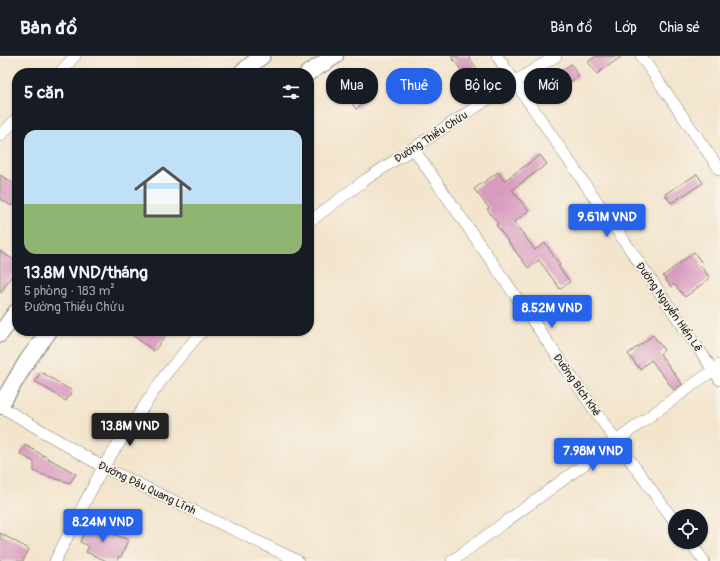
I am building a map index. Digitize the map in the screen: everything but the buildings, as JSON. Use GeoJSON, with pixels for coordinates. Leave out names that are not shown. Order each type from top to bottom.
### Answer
{"type":"FeatureCollection","features":[{"type":"Feature","properties":{"kind":"street"},"geometry":{"type":"LineString","coordinates":[[64,68],[75,56]]}},
{"type":"Feature","properties":{"kind":"street"},"geometry":{"type":"LineString","coordinates":[[247,68],[262,56]]}},
{"type":"Feature","properties":{"kind":"street"},"geometry":{"type":"LineString","coordinates":[[314,69],[335,56]]}},
{"type":"Feature","properties":{"kind":"street","name":"Đường Nguyễn Hiến Lê"},"geometry":{"type":"LineString","coordinates":[[496,56],[504,68]]}},
{"type":"Feature","properties":{"kind":"street","name":"Đường Thiều Chửu"},"geometry":{"type":"LineString","coordinates":[[516,81],[556,56]]}},
{"type":"Feature","properties":{"kind":"street"},"geometry":{"type":"LineString","coordinates":[[641,56],[720,170]]}},
{"type":"Feature","properties":{"kind":"street","name":"Đường Nguyễn Hiến Lê"},"geometry":{"type":"LineString","coordinates":[[516,85],[716,368],[720,380]]}},
{"type":"Feature","properties":{"kind":"street","name":"Đường Thiều Chửu"},"geometry":{"type":"LineString","coordinates":[[314,218],[365,180],[480,104]]}},
{"type":"Feature","properties":{"kind":"street"},"geometry":{"type":"LineString","coordinates":[[2,131],[12,122]]}},
{"type":"Feature","properties":{"kind":"street","name":"Đường Bích Khê"},"geometry":{"type":"LineString","coordinates":[[413,148],[616,441],[668,512]]}},
{"type":"Feature","properties":{"kind":"street"},"geometry":{"type":"LineString","coordinates":[[0,334],[12,318]]}},
{"type":"Feature","properties":{"kind":"street"},"geometry":{"type":"LineString","coordinates":[[0,406],[27,361],[46,336]]}},
{"type":"Feature","properties":{"kind":"street"},"geometry":{"type":"LineString","coordinates":[[55,561],[103,467],[164,375],[198,336]]}},
{"type":"Feature","properties":{"kind":"street"},"geometry":{"type":"LineString","coordinates":[[452,561],[716,368]]}},
{"type":"Feature","properties":{"kind":"street","name":"Đường Đậu Quang Lĩnh"},"geometry":{"type":"LineString","coordinates":[[0,406],[103,467],[298,561]]}},
{"type":"Feature","properties":{"kind":"street"},"geometry":{"type":"LineString","coordinates":[[695,549],[704,561]]}}]}
